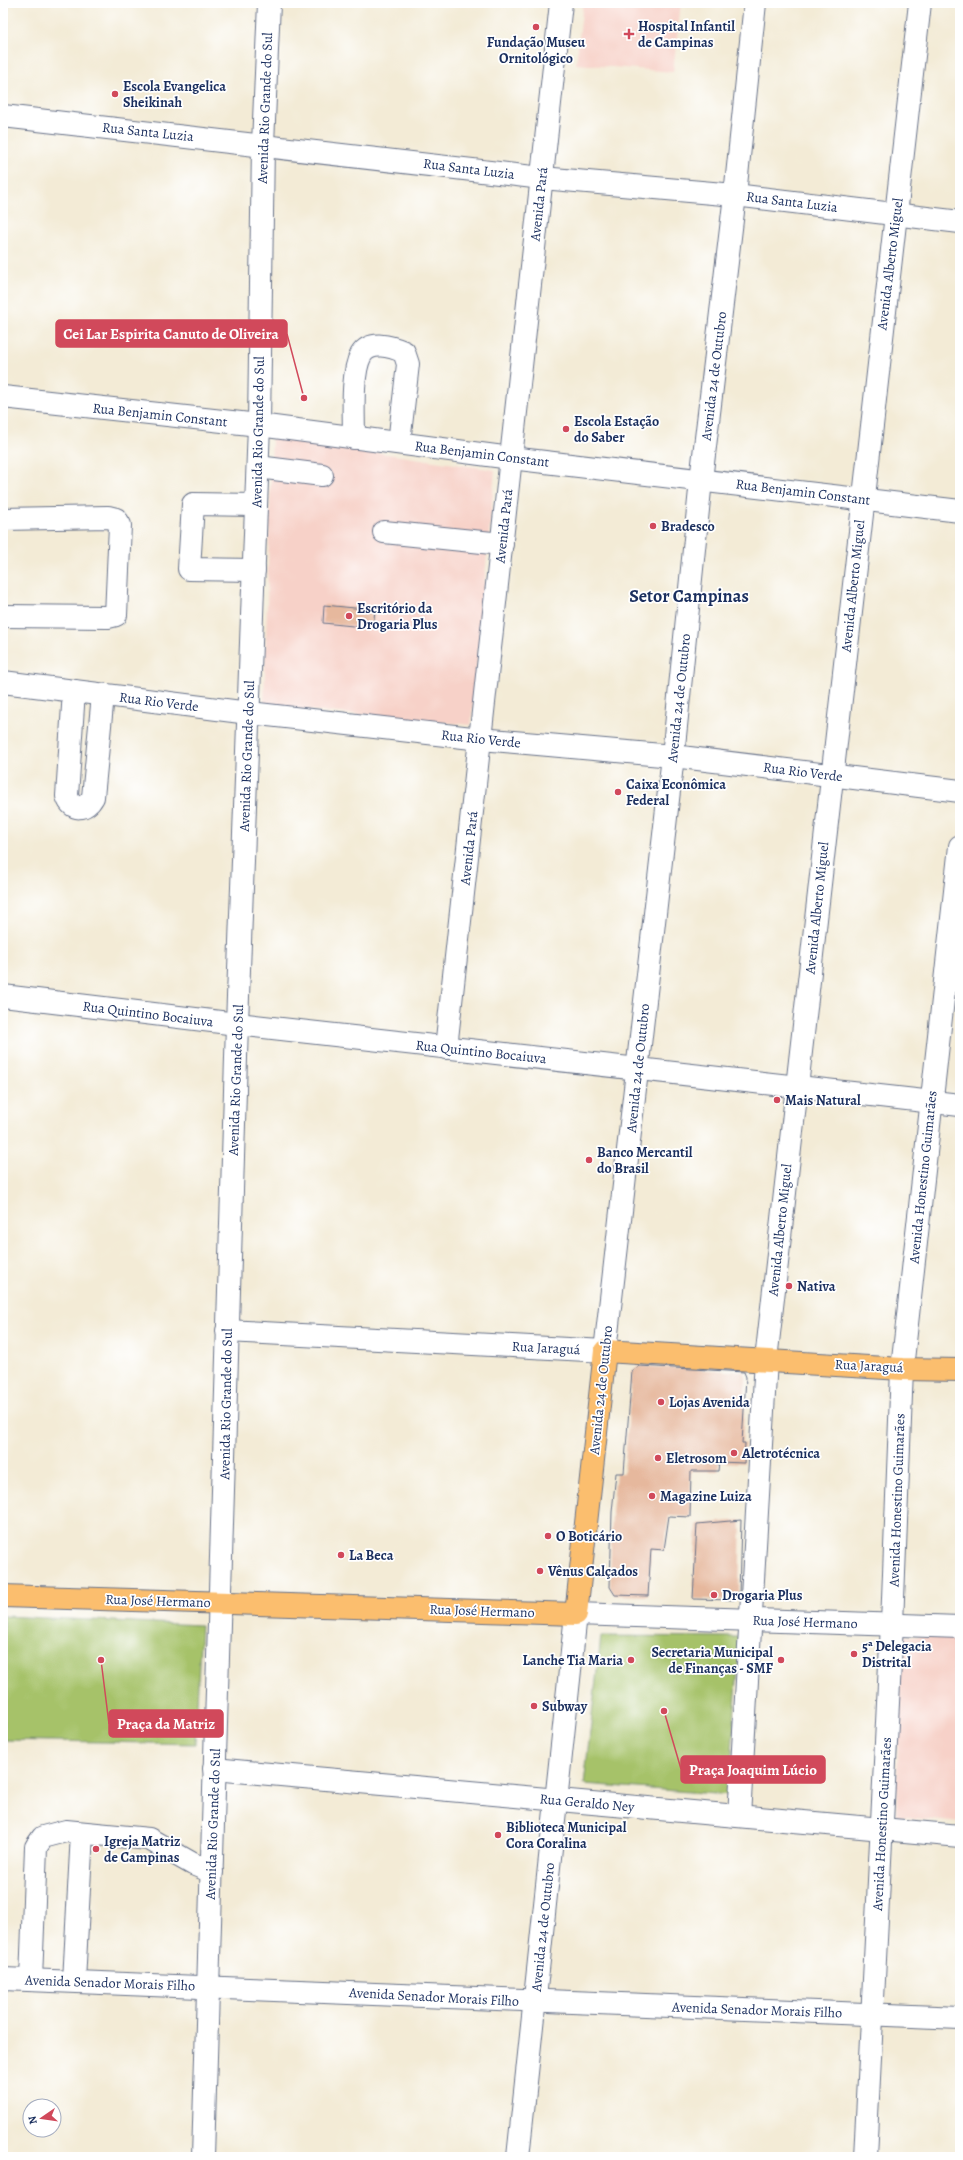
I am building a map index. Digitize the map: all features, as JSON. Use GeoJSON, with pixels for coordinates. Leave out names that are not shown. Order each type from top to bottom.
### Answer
{"type":"FeatureCollection","features":[{"type":"Feature","properties":{"kind":"main road","name":"Rua Jaraguá"},"geometry":{"type":"LineString","coordinates":[[605,1351],[960,1370]]}},
{"type":"Feature","properties":{"kind":"main road","name":"Avenida 24 de Outubro"},"geometry":{"type":"LineString","coordinates":[[576,1614],[605,1351]]}},
{"type":"Feature","properties":{"kind":"main road","name":"Rua José Hermano"},"geometry":{"type":"LineString","coordinates":[[3,1596],[576,1614]]}},
{"type":"Feature","properties":{"kind":"street","name":"Avenida Rio Grande do Sul"},"geometry":{"type":"LineString","coordinates":[[203,2157],[227,1331],[258,467],[263,144],[269,3]]}},
{"type":"Feature","properties":{"kind":"street","name":"Avenida Pará"},"geometry":{"type":"LineString","coordinates":[[446,1048],[561,3]]}},
{"type":"Feature","properties":{"kind":"street","name":"Avenida 24 de Outubro"},"geometry":{"type":"LineString","coordinates":[[605,1351],[673,756],[701,480],[736,195],[754,3]]}},
{"type":"Feature","properties":{"kind":"street","name":"Avenida Alberto Miguel"},"geometry":{"type":"LineString","coordinates":[[739,1816],[766,1360],[920,3]]}},
{"type":"Feature","properties":{"kind":"street","name":"Rua Santa Luzia"},"geometry":{"type":"LineString","coordinates":[[3,116],[263,144],[542,178],[736,195],[960,222]]}},
{"type":"Feature","properties":{"kind":"street"},"geometry":{"type":"LineString","coordinates":[[354,438],[356,373],[362,355],[369,347],[380,346],[395,348],[404,352],[408,364],[399,443]]}},
{"type":"Feature","properties":{"kind":"street","name":"Rua Benjamin Constant"},"geometry":{"type":"LineString","coordinates":[[3,398],[259,425],[511,458],[960,510]]}},
{"type":"Feature","properties":{"kind":"street"},"geometry":{"type":"LineString","coordinates":[[258,467],[322,475]]}},
{"type":"Feature","properties":{"kind":"street"},"geometry":{"type":"LineString","coordinates":[[254,570],[189,569],[193,504],[256,505]]}},
{"type":"Feature","properties":{"kind":"street"},"geometry":{"type":"LineString","coordinates":[[3,519],[108,517],[116,519],[120,525],[116,615],[108,617],[3,616]]}},
{"type":"Feature","properties":{"kind":"street"},"geometry":{"type":"LineString","coordinates":[[384,532],[502,544]]}},
{"type":"Feature","properties":{"kind":"street","name":"Rua Rio Verde"},"geometry":{"type":"LineString","coordinates":[[3,682],[249,713],[480,739],[673,756],[960,792]]}},
{"type":"Feature","properties":{"kind":"street"},"geometry":{"type":"LineString","coordinates":[[74,691],[67,796],[69,803],[72,806],[83,807],[88,805],[92,797],[103,695]]}},
{"type":"Feature","properties":{"kind":"street","name":"Avenida Honestino Guimarães"},"geometry":{"type":"LineString","coordinates":[[865,2157],[892,1624],[902,1368],[960,846]]}},
{"type":"Feature","properties":{"kind":"street","name":"Rua Quintino Bocaiuva"},"geometry":{"type":"LineString","coordinates":[[3,996],[796,1088],[960,1105]]}},
{"type":"Feature","properties":{"kind":"street","name":"Rua Jaraguá"},"geometry":{"type":"LineString","coordinates":[[227,1331],[605,1351]]}},
{"type":"Feature","properties":{"kind":"street","name":"Avenida 24 de Outubro"},"geometry":{"type":"LineString","coordinates":[[518,2157],[576,1614]]}},
{"type":"Feature","properties":{"kind":"street","name":"Rua José Hermano"},"geometry":{"type":"LineString","coordinates":[[576,1614],[960,1626]]}},
{"type":"Feature","properties":{"kind":"street","name":"Rua Geraldo Ney"},"geometry":{"type":"LineString","coordinates":[[214,1769],[556,1801],[882,1828],[960,1836]]}},
{"type":"Feature","properties":{"kind":"street"},"geometry":{"type":"LineString","coordinates":[[31,1980],[36,1847],[42,1837],[66,1831],[149,1839],[193,1864],[212,1872]]}},
{"type":"Feature","properties":{"kind":"street"},"geometry":{"type":"LineString","coordinates":[[74,1982],[82,1832]]}},
{"type":"Feature","properties":{"kind":"street","name":"Avenida Senador Morais Filho"},"geometry":{"type":"LineString","coordinates":[[3,1979],[209,1986],[535,2002],[960,2018]]}},
{"type":"Feature","properties":{"kind":"shaded area","name":"Hospital Infantil de Campinas"},"geometry":{"type":"Polygon","coordinates":[[[583,3],[681,3],[673,72],[576,64],[583,3]]]}},
{"type":"Feature","properties":{"kind":"shaded area"},"geometry":{"type":"Polygon","coordinates":[[[272,437],[495,470],[471,725],[264,706],[272,437]]]}},
{"type":"Feature","properties":{"kind":"shaded area"},"geometry":{"type":"Polygon","coordinates":[[[901,1636],[960,1637],[960,1823],[896,1816],[901,1636]]]}},
{"type":"Feature","properties":{"kind":"green space"},"geometry":{"type":"Polygon","coordinates":[[[3,1616],[201,1625],[195,1744],[3,1740],[3,1616]]]}},
{"type":"Feature","properties":{"kind":"green space"},"geometry":{"type":"Polygon","coordinates":[[[601,1636],[740,1637],[729,1795],[584,1784],[601,1636]]]}},
{"type":"Feature","properties":{"kind":"building","name":"Escritório da Drogaria Plus"},"geometry":{"type":"Polygon","coordinates":[[[324,605],[375,610],[373,628],[323,623],[324,605]]]}},
{"type":"Feature","properties":{"kind":"building"},"geometry":{"type":"Polygon","coordinates":[[[639,1366],[744,1372],[746,1377],[742,1443],[745,1443],[744,1463],[719,1462],[718,1471],[691,1471],[690,1517],[669,1516],[664,1550],[651,1549],[648,1596],[615,1595],[610,1587],[612,1512],[616,1473],[624,1473],[632,1371],[639,1366]]]}},
{"type":"Feature","properties":{"kind":"building"},"geometry":{"type":"Polygon","coordinates":[[[741,1520],[739,1595],[734,1600],[693,1599],[697,1524],[741,1520]]]}},
{"type":"Feature","properties":{"kind":"place","name":"Fundação Museu Ornitológico"},"geometry":{"type":"Point","coordinates":[536,27]}},
{"type":"Feature","properties":{"kind":"place","name":"Hospital Infantil de Campinas"},"geometry":{"type":"Point","coordinates":[629,34]}},
{"type":"Feature","properties":{"kind":"place","name":"Escola Evangelica Sheikinah"},"geometry":{"type":"Point","coordinates":[115,94]}},
{"type":"Feature","properties":{"kind":"place","name":"Cei Lar Espirita Canuto de Oliveira"},"geometry":{"type":"Point","coordinates":[304,398]}},
{"type":"Feature","properties":{"kind":"place","name":"Escola Estação do Saber"},"geometry":{"type":"Point","coordinates":[566,429]}},
{"type":"Feature","properties":{"kind":"place","name":"Bradesco"},"geometry":{"type":"Point","coordinates":[653,526]}},
{"type":"Feature","properties":{"kind":"place","name":"Escritório da Drogaria Plus"},"geometry":{"type":"Point","coordinates":[349,616]}},
{"type":"Feature","properties":{"kind":"place","name":"Caixa Econômica Federal"},"geometry":{"type":"Point","coordinates":[618,792]}},
{"type":"Feature","properties":{"kind":"place","name":"Mais Natural"},"geometry":{"type":"Point","coordinates":[777,1100]}},
{"type":"Feature","properties":{"kind":"place","name":"Banco Mercantil do Brasil"},"geometry":{"type":"Point","coordinates":[589,1160]}},
{"type":"Feature","properties":{"kind":"place","name":"Nativa"},"geometry":{"type":"Point","coordinates":[789,1286]}},
{"type":"Feature","properties":{"kind":"place","name":"Lojas Avenida"},"geometry":{"type":"Point","coordinates":[661,1402]}},
{"type":"Feature","properties":{"kind":"place","name":"Aletrotécnica"},"geometry":{"type":"Point","coordinates":[734,1453]}},
{"type":"Feature","properties":{"kind":"place","name":"Eletrosom"},"geometry":{"type":"Point","coordinates":[658,1458]}},
{"type":"Feature","properties":{"kind":"place","name":"Magazine Luiza"},"geometry":{"type":"Point","coordinates":[652,1496]}},
{"type":"Feature","properties":{"kind":"place","name":"O Boticário"},"geometry":{"type":"Point","coordinates":[548,1536]}},
{"type":"Feature","properties":{"kind":"place","name":"La Beca"},"geometry":{"type":"Point","coordinates":[341,1555]}},
{"type":"Feature","properties":{"kind":"place","name":"Vênus Calçados"},"geometry":{"type":"Point","coordinates":[540,1571]}},
{"type":"Feature","properties":{"kind":"place","name":"Drogaria Plus"},"geometry":{"type":"Point","coordinates":[714,1595]}},
{"type":"Feature","properties":{"kind":"place","name":"5ª Delegacia Distrital"},"geometry":{"type":"Point","coordinates":[854,1654]}},
{"type":"Feature","properties":{"kind":"place","name":"Praça da Matriz"},"geometry":{"type":"Point","coordinates":[101,1660]}},
{"type":"Feature","properties":{"kind":"place","name":"Lanche Tia Maria"},"geometry":{"type":"Point","coordinates":[631,1660]}},
{"type":"Feature","properties":{"kind":"place","name":"Secretaria Municipal de Finanças - SMF"},"geometry":{"type":"Point","coordinates":[781,1660]}},
{"type":"Feature","properties":{"kind":"place","name":"Subway"},"geometry":{"type":"Point","coordinates":[534,1706]}},
{"type":"Feature","properties":{"kind":"place","name":"Praça Joaquim Lúcio"},"geometry":{"type":"Point","coordinates":[664,1711]}},
{"type":"Feature","properties":{"kind":"place","name":"Biblioteca Municipal Cora Coralina"},"geometry":{"type":"Point","coordinates":[498,1835]}},
{"type":"Feature","properties":{"kind":"place","name":"Igreja Matriz de Campinas"},"geometry":{"type":"Point","coordinates":[96,1849]}},
{"type":"Feature","properties":{"kind":"district","name":"Setor Campinas"},"geometry":{"type":"Point","coordinates":[689,596]}}]}
